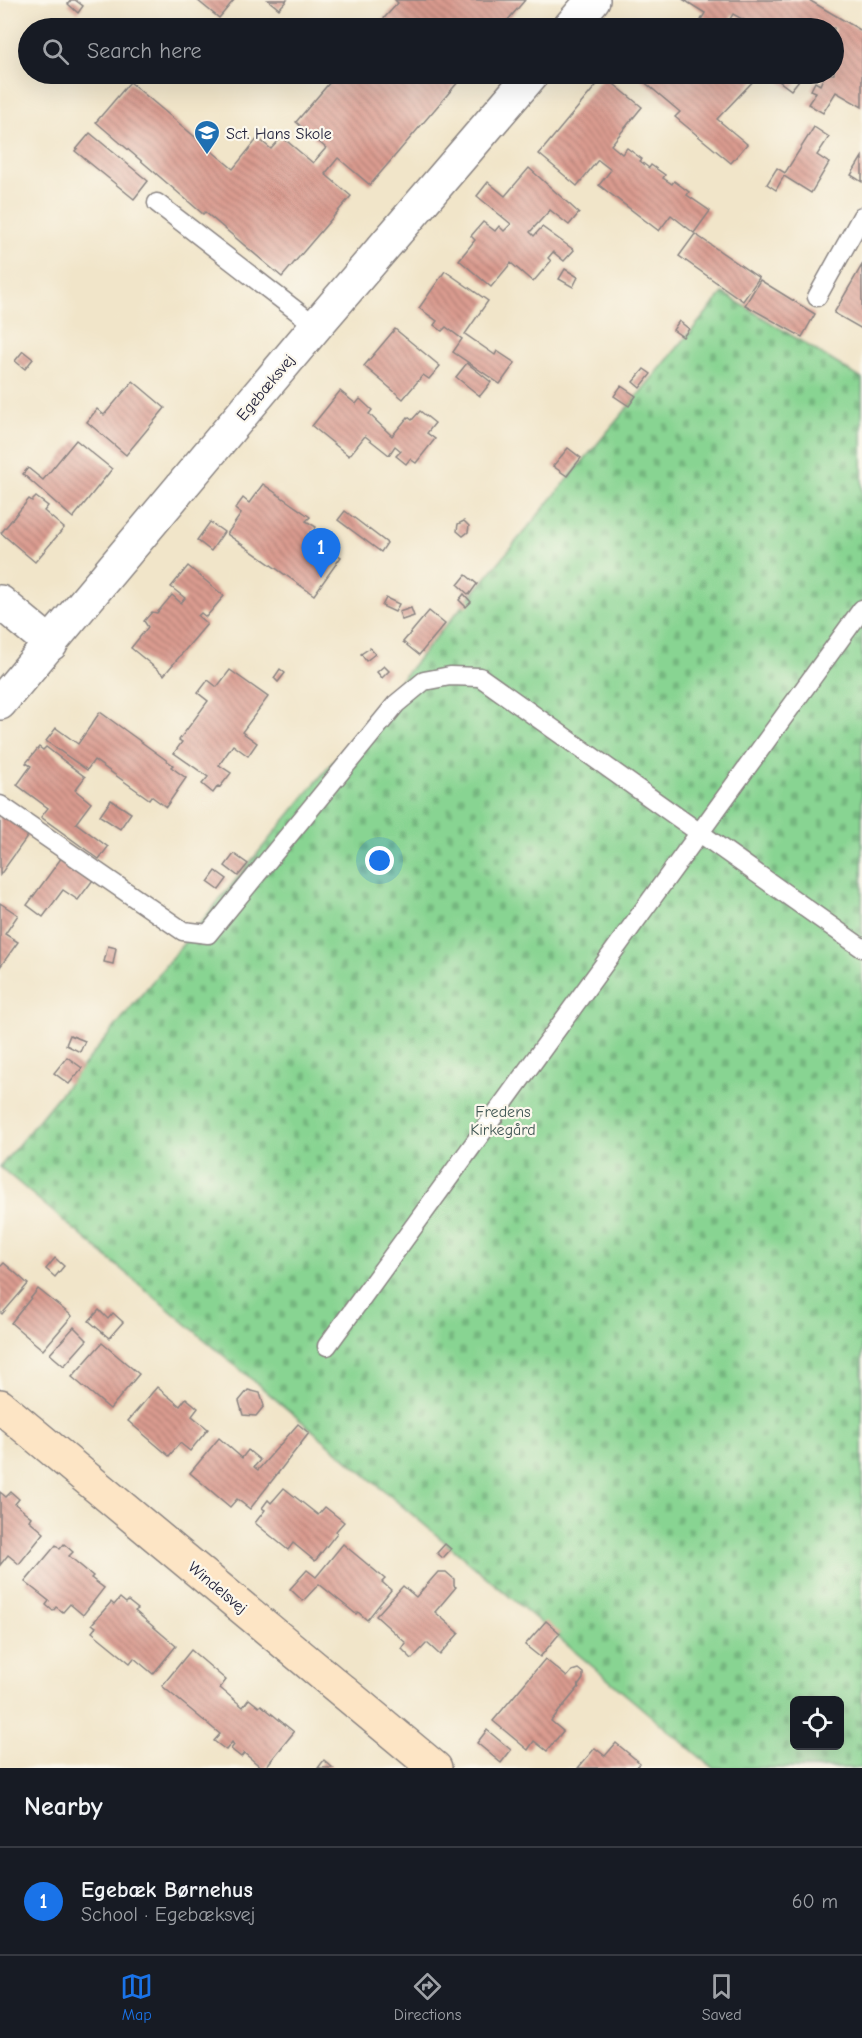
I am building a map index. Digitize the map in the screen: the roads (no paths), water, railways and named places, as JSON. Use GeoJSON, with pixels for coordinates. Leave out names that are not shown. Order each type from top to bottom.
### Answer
{"type":"FeatureCollection","features":[{"type":"Feature","properties":{"kind":"street"},"geometry":{"type":"LineString","coordinates":[[578,18],[593,0]]}},
{"type":"Feature","properties":{"kind":"street","name":"Egebæksvej"},"geometry":{"type":"LineString","coordinates":[[0,703],[316,326],[524,84]]}},
{"type":"Feature","properties":{"kind":"street"},"geometry":{"type":"LineString","coordinates":[[0,602],[51,644]]}},
{"type":"Feature","properties":{"kind":"street","name":"Windelsvej"},"geometry":{"type":"LineString","coordinates":[[0,1406],[435,1768]]}},
{"type":"Feature","properties":{"kind":"lane"},"geometry":{"type":"LineString","coordinates":[[157,202],[316,326]]}},
{"type":"Feature","properties":{"kind":"lane"},"geometry":{"type":"LineString","coordinates":[[817,297],[862,216]]}},
{"type":"Feature","properties":{"kind":"lane"},"geometry":{"type":"LineString","coordinates":[[327,1346],[862,609]]}},
{"type":"Feature","properties":{"kind":"lane"},"geometry":{"type":"LineString","coordinates":[[0,805],[183,931],[208,934],[396,704],[424,681],[450,676],[480,677],[698,834],[862,948]]}},
{"type":"Feature","properties":{"kind":"place","name":"Sct. Hans Skole"},"geometry":{"type":"Point","coordinates":[207,156]}},
{"type":"Feature","properties":{"kind":"place","name":"Egebæk Børnehus"},"geometry":{"type":"Point","coordinates":[321,578]}},
{"type":"Feature","properties":{"kind":"park label","name":"Fredens Kirkegård"},"geometry":{"type":"Point","coordinates":[503,1120]}}]}
